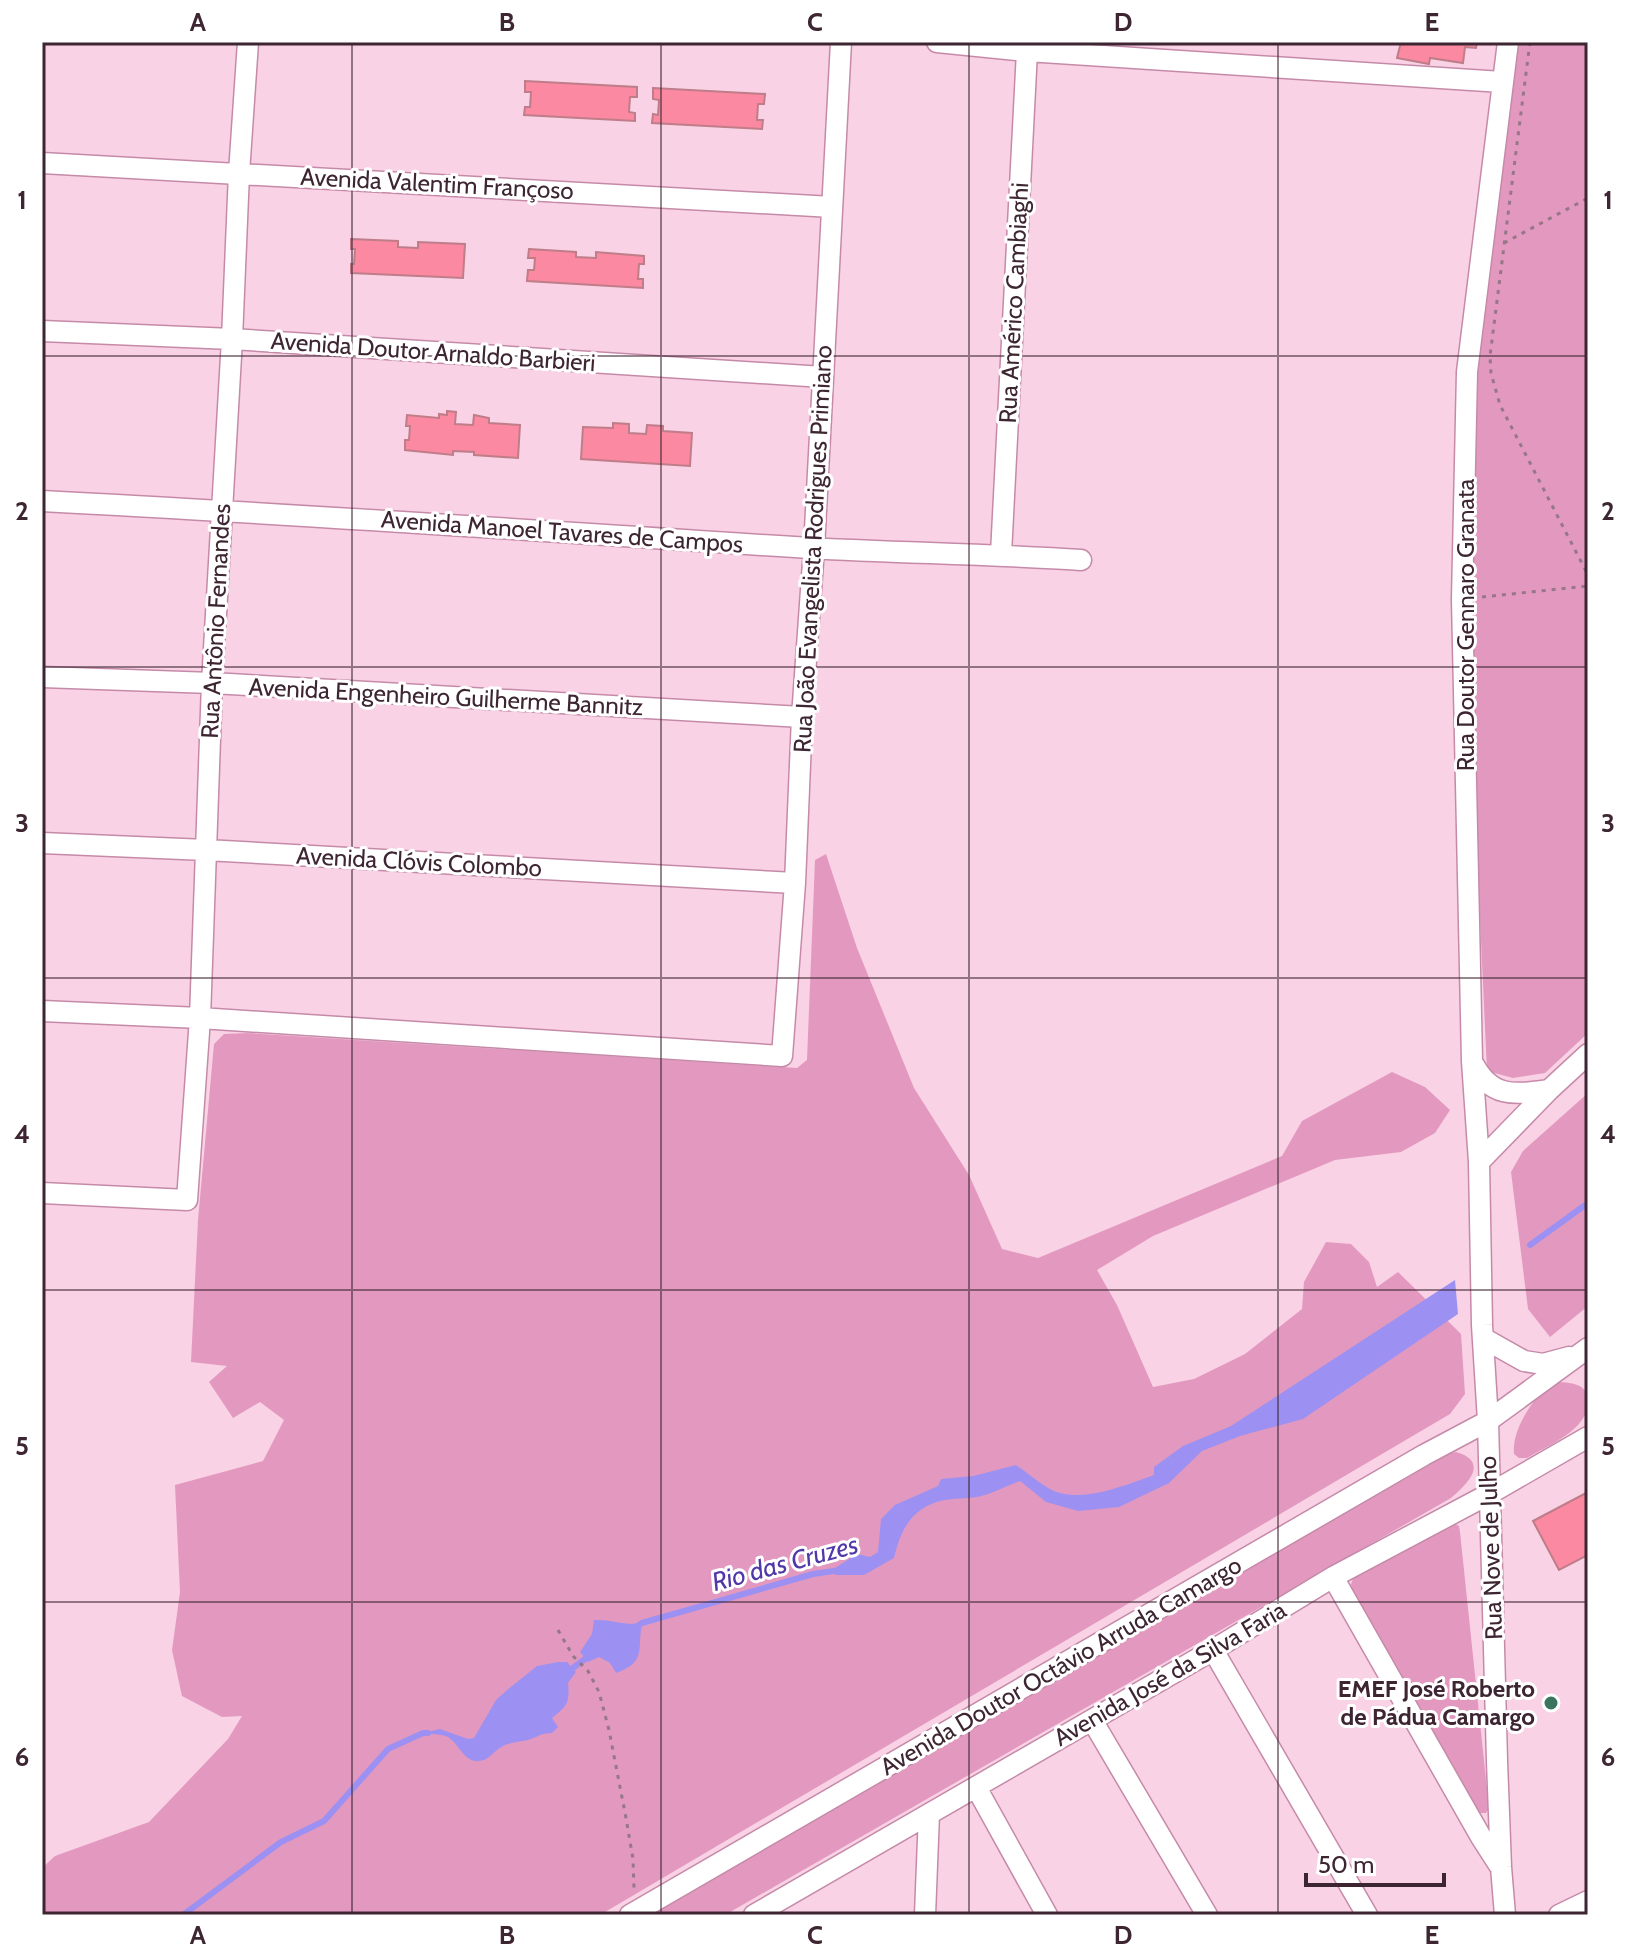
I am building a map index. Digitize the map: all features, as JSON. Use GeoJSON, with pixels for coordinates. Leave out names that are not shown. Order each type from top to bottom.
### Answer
{"type":"FeatureCollection","features":[{"type":"Feature","properties":{"kind":"street","name":"Rua Antônio Fernandes"},"geometry":{"type":"LineString","coordinates":[[42,1193],[187,1200],[200,1018],[212,683],[248,42]]}},
{"type":"Feature","properties":{"kind":"street","name":"Rua João Evangelista Rodrigues Primiano"},"geometry":{"type":"LineString","coordinates":[[200,1018],[782,1056],[795,883],[841,42]]}},
{"type":"Feature","properties":{"kind":"street"},"geometry":{"type":"LineString","coordinates":[[937,42],[1027,51],[1502,82]]}},
{"type":"Feature","properties":{"kind":"street","name":"Rua Doutor Gennaro Granata"},"geometry":{"type":"LineString","coordinates":[[1483,1332],[1479,1162],[1472,1061],[1462,599],[1467,372],[1508,42]]}},
{"type":"Feature","properties":{"kind":"street","name":"Rua Américo Cambiaghi"},"geometry":{"type":"LineString","coordinates":[[1001,554],[1027,51]]}},
{"type":"Feature","properties":{"kind":"street","name":"Avenida Valentim Françoso"},"geometry":{"type":"LineString","coordinates":[[42,163],[832,207]]}},
{"type":"Feature","properties":{"kind":"street","name":"Avenida Doutor Arnaldo Barbieri"},"geometry":{"type":"LineString","coordinates":[[42,331],[232,339],[823,377]]}},
{"type":"Feature","properties":{"kind":"street","name":"Avenida Manoel Tavares de Campos"},"geometry":{"type":"LineString","coordinates":[[42,501],[814,548],[1001,554],[1081,560]]}},
{"type":"Feature","properties":{"kind":"street","name":"Avenida Engenheiro Guilherme Bannitz"},"geometry":{"type":"LineString","coordinates":[[42,677],[212,683],[802,717]]}},
{"type":"Feature","properties":{"kind":"street","name":"Avenida Clóvis Colombo"},"geometry":{"type":"LineString","coordinates":[[42,843],[795,883]]}},
{"type":"Feature","properties":{"kind":"street"},"geometry":{"type":"LineString","coordinates":[[42,1011],[200,1018]]}},
{"type":"Feature","properties":{"kind":"street"},"geometry":{"type":"LineString","coordinates":[[1479,1162],[1588,1054]]}},
{"type":"Feature","properties":{"kind":"street"},"geometry":{"type":"LineString","coordinates":[[1472,1061],[1492,1088],[1521,1094],[1549,1090]]}},
{"type":"Feature","properties":{"kind":"street"},"geometry":{"type":"LineString","coordinates":[[1483,1332],[1524,1361],[1543,1364],[1586,1357]]}},
{"type":"Feature","properties":{"kind":"street"},"geometry":{"type":"LineString","coordinates":[[1483,1332],[1488,1421]]}},
{"type":"Feature","properties":{"kind":"street","name":"Avenida Doutor Octávio Arruda Camargo"},"geometry":{"type":"LineString","coordinates":[[633,1914],[1424,1455],[1488,1421],[1586,1357]]}},
{"type":"Feature","properties":{"kind":"street","name":"Rua Nove de Julho"},"geometry":{"type":"LineString","coordinates":[[1488,1421],[1505,1915]]}},
{"type":"Feature","properties":{"kind":"street","name":"Avenida José da Silva Faria"},"geometry":{"type":"LineString","coordinates":[[754,1915],[783,1907],[929,1814],[1333,1577],[1588,1437]]}},
{"type":"Feature","properties":{"kind":"street"},"geometry":{"type":"LineString","coordinates":[[1333,1577],[1501,1867]]}},
{"type":"Feature","properties":{"kind":"street"},"geometry":{"type":"LineString","coordinates":[[1213,1650],[1367,1915]]}},
{"type":"Feature","properties":{"kind":"street"},"geometry":{"type":"LineString","coordinates":[[1092,1720],[1207,1915]]}},
{"type":"Feature","properties":{"kind":"street"},"geometry":{"type":"LineString","coordinates":[[976,1787],[1047,1915]]}},
{"type":"Feature","properties":{"kind":"street"},"geometry":{"type":"LineString","coordinates":[[925,1915],[929,1814]]}},
{"type":"Feature","properties":{"kind":"street"},"geometry":{"type":"LineString","coordinates":[[1559,1915],[1588,1901]]}},
{"type":"Feature","properties":{"kind":"path"},"geometry":{"type":"LineString","coordinates":[[1530,42],[1490,356],[1491,373],[1500,405],[1588,575]]}},
{"type":"Feature","properties":{"kind":"path"},"geometry":{"type":"LineString","coordinates":[[1504,243],[1588,198]]}},
{"type":"Feature","properties":{"kind":"path"},"geometry":{"type":"LineString","coordinates":[[1462,599],[1588,586]]}},
{"type":"Feature","properties":{"kind":"path"},"geometry":{"type":"LineString","coordinates":[[558,1630],[573,1656],[588,1671],[599,1692],[633,1859],[633,1914]]}},
{"type":"Feature","properties":{"kind":"shaded area"},"geometry":{"type":"Polygon","coordinates":[[[1514,42],[1588,42],[1588,1033],[1545,1073],[1513,1078],[1487,1071],[1464,570],[1468,401],[1514,42]]]}},
{"type":"Feature","properties":{"kind":"shaded area"},"geometry":{"type":"Polygon","coordinates":[[[826,854],[857,948],[914,1088],[969,1175],[1002,1249],[1038,1258],[1282,1156],[1302,1121],[1392,1072],[1425,1087],[1450,1110],[1435,1133],[1401,1152],[1335,1160],[1153,1236],[1097,1270],[1117,1305],[1153,1387],[1194,1379],[1245,1354],[1302,1309],[1304,1282],[1326,1242],[1351,1244],[1369,1262],[1377,1287],[1398,1272],[1461,1334],[1465,1394],[1450,1414],[600,1915],[42,1915],[42,1868],[55,1856],[149,1822],[228,1739],[242,1716],[222,1717],[182,1696],[172,1650],[180,1592],[175,1485],[263,1461],[284,1420],[260,1402],[233,1418],[209,1382],[227,1366],[191,1362],[198,1220],[214,1044],[224,1034],[247,1033],[797,1068],[807,1060],[815,860],[826,854]]]}},
{"type":"Feature","properties":{"kind":"shaded area"},"geometry":{"type":"Polygon","coordinates":[[[1588,1093],[1588,1306],[1550,1337],[1528,1309],[1511,1172],[1523,1151],[1588,1093]]]}},
{"type":"Feature","properties":{"kind":"shaded area"},"geometry":{"type":"Polygon","coordinates":[[[1455,1280],[1458,1314],[1303,1419],[1240,1436],[1202,1451],[1169,1483],[1119,1507],[1078,1511],[1046,1502],[1020,1481],[983,1496],[945,1500],[925,1507],[905,1528],[894,1558],[864,1575],[835,1575],[835,1568],[857,1554],[870,1557],[878,1552],[881,1519],[895,1505],[938,1486],[941,1479],[973,1476],[1016,1465],[1054,1491],[1078,1495],[1104,1491],[1154,1475],[1154,1467],[1183,1446],[1231,1426],[1455,1280]]]}},
{"type":"Feature","properties":{"kind":"shaded area"},"geometry":{"type":"Polygon","coordinates":[[[1558,1382],[1577,1385],[1587,1394],[1587,1410],[1583,1419],[1556,1442],[1527,1458],[1519,1458],[1514,1454],[1514,1446],[1522,1421],[1541,1393],[1558,1382]]]}},
{"type":"Feature","properties":{"kind":"shaded area"},"geometry":{"type":"Polygon","coordinates":[[[1456,1452],[1466,1456],[1474,1468],[1463,1487],[1451,1498],[725,1915],[648,1915],[650,1911],[1456,1452]]]}},
{"type":"Feature","properties":{"kind":"shaded area"},"geometry":{"type":"Polygon","coordinates":[[[1452,1522],[1459,1526],[1460,1532],[1489,1808],[1486,1813],[1478,1813],[1352,1591],[1351,1584],[1353,1579],[1452,1522]]]}},
{"type":"Feature","properties":{"kind":"shaded area"},"geometry":{"type":"Polygon","coordinates":[[[594,1620],[642,1623],[639,1654],[626,1669],[616,1673],[610,1663],[599,1657],[588,1662],[580,1652],[592,1634],[594,1620]]]}},
{"type":"Feature","properties":{"kind":"shaded area"},"geometry":{"type":"Polygon","coordinates":[[[567,1662],[576,1672],[568,1683],[566,1704],[552,1718],[558,1727],[552,1733],[506,1745],[488,1758],[476,1761],[468,1758],[448,1737],[423,1733],[440,1729],[468,1739],[474,1738],[496,1700],[507,1690],[537,1666],[567,1662]]]}},
{"type":"Feature","properties":{"kind":"building"},"geometry":{"type":"Polygon","coordinates":[[[1401,42],[1477,42],[1476,48],[1465,47],[1463,63],[1430,58],[1429,64],[1397,58],[1401,42]]]}},
{"type":"Feature","properties":{"kind":"building"},"geometry":{"type":"Polygon","coordinates":[[[525,81],[637,87],[637,97],[630,97],[629,112],[635,113],[635,121],[524,115],[525,107],[530,107],[531,92],[525,92],[525,81]]]}},
{"type":"Feature","properties":{"kind":"building"},"geometry":{"type":"Polygon","coordinates":[[[653,88],[765,94],[764,104],[758,104],[757,120],[763,120],[762,129],[652,123],[653,114],[658,115],[659,100],[653,99],[653,88]]]}},
{"type":"Feature","properties":{"kind":"building"},"geometry":{"type":"Polygon","coordinates":[[[351,239],[398,241],[398,247],[418,248],[418,242],[465,244],[463,278],[351,273],[355,249],[351,249],[351,239]]]}},
{"type":"Feature","properties":{"kind":"building"},"geometry":{"type":"Polygon","coordinates":[[[529,249],[576,252],[576,257],[596,258],[596,252],[644,256],[644,264],[639,264],[638,279],[643,279],[643,288],[527,281],[528,270],[534,270],[535,258],[528,258],[529,249]]]}},
{"type":"Feature","properties":{"kind":"building"},"geometry":{"type":"Polygon","coordinates":[[[447,411],[456,412],[455,424],[473,425],[474,415],[489,418],[489,423],[520,425],[518,458],[474,455],[474,452],[453,451],[453,455],[405,450],[410,426],[406,426],[407,415],[439,418],[439,414],[447,415],[447,411]]]}},
{"type":"Feature","properties":{"kind":"building"},"geometry":{"type":"Polygon","coordinates":[[[613,423],[629,424],[629,433],[646,434],[647,425],[663,426],[663,431],[692,433],[690,466],[581,459],[583,427],[613,428],[613,423]]]}},
{"type":"Feature","properties":{"kind":"building"},"geometry":{"type":"Polygon","coordinates":[[[1588,1492],[1588,1555],[1559,1570],[1533,1521],[1588,1492]]]}},
{"type":"Feature","properties":{"kind":"waterway","name":"Rio das Cruzes"},"geometry":{"type":"LineString","coordinates":[[1530,1245],[1588,1203]]}},
{"type":"Feature","properties":{"kind":"waterway","name":"Rio das Cruzes"},"geometry":{"type":"LineString","coordinates":[[636,1627],[813,1574],[841,1570]]}},
{"type":"Feature","properties":{"kind":"waterway","name":"Rio das Cruzes"},"geometry":{"type":"LineString","coordinates":[[566,1673],[589,1656]]}},
{"type":"Feature","properties":{"kind":"waterway","name":"Rio das Cruzes"},"geometry":{"type":"LineString","coordinates":[[183,1915],[281,1842],[324,1821],[388,1749],[428,1733]]}},
{"type":"Feature","properties":{"kind":"place","name":"EMEF José Roberto de Pádua Camargo"},"geometry":{"type":"Point","coordinates":[1551,1703]}}]}
